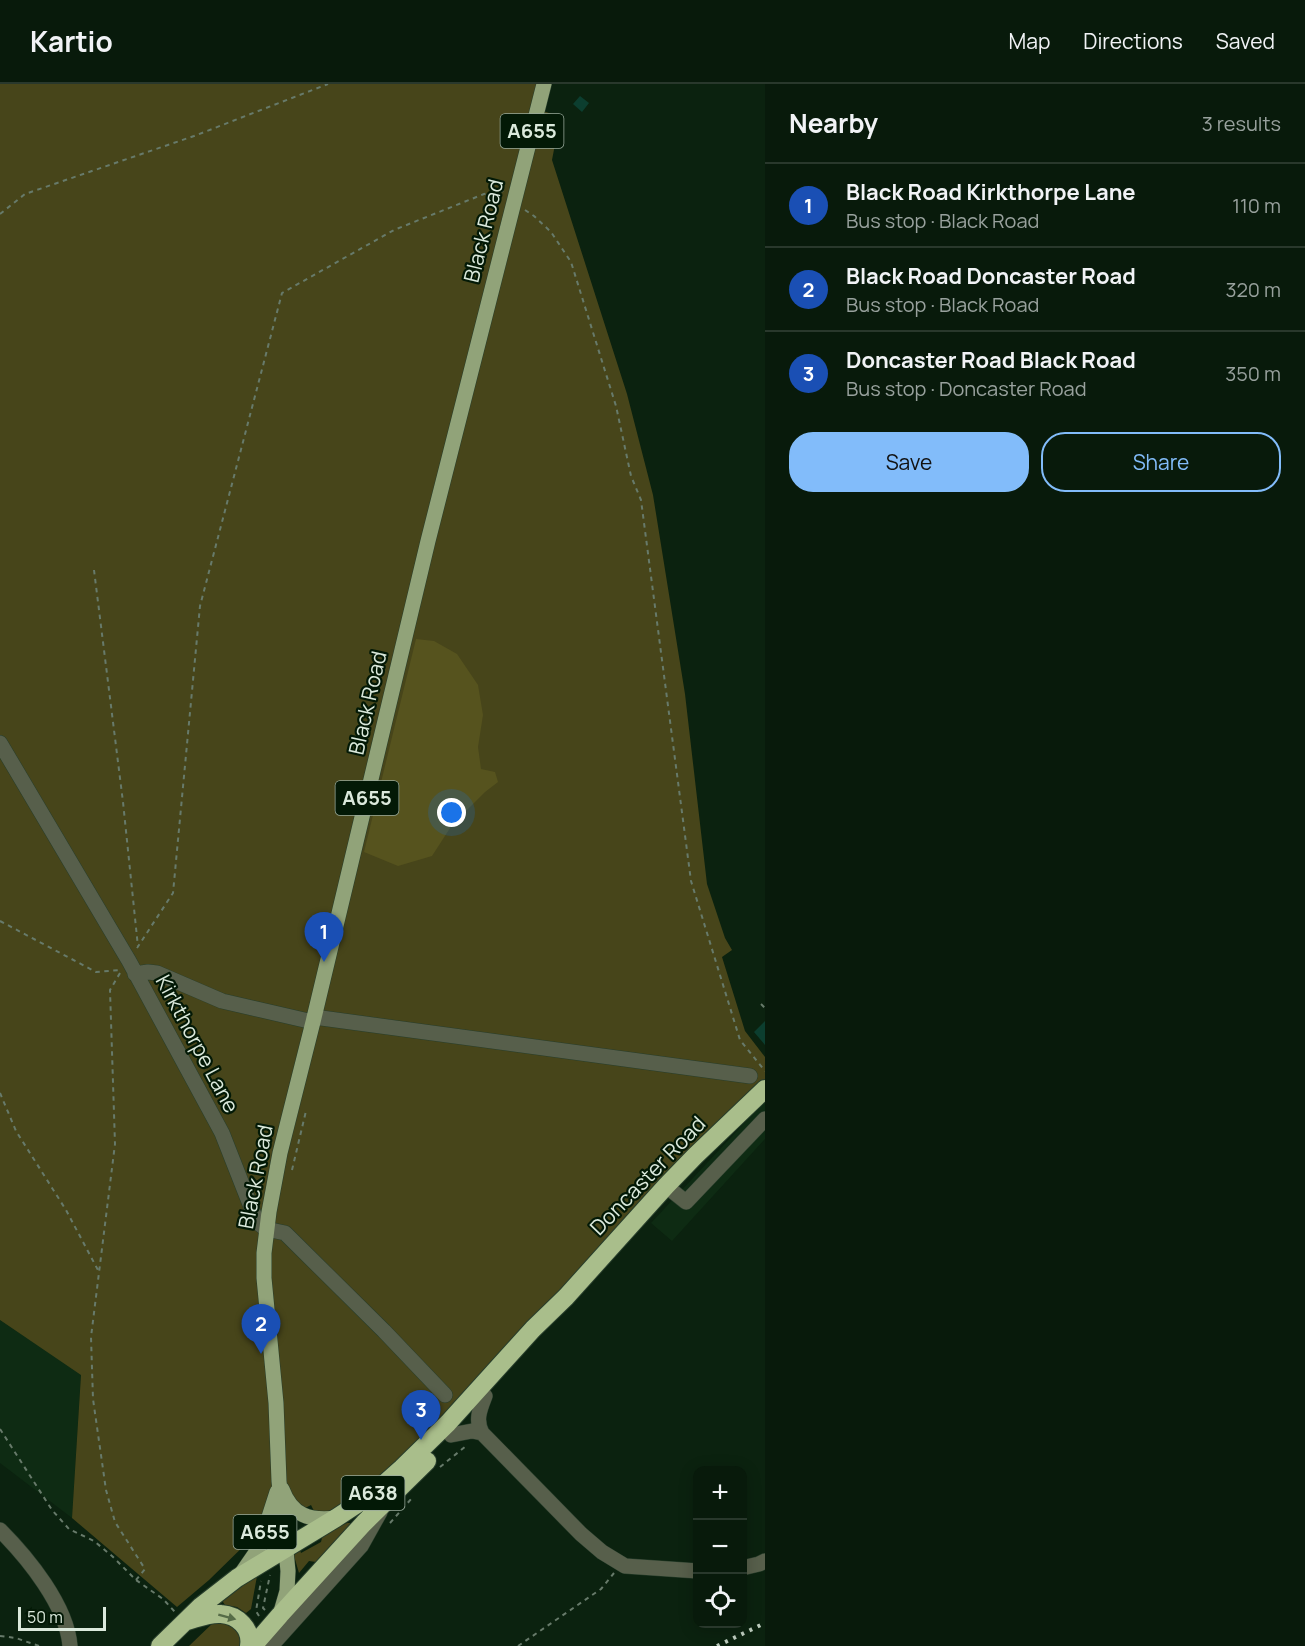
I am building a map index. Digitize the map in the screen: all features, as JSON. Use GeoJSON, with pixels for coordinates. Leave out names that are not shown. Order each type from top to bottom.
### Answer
{"type":"FeatureCollection","features":[{"type":"Feature","properties":{"kind":"highway","name":"Doncaster Road"},"geometry":{"type":"LineString","coordinates":[[251,1646],[364,1523],[384,1505],[533,1329],[566,1297],[695,1156],[765,1089]]}},
{"type":"Feature","properties":{"kind":"highway","name":"Doncaster Road"},"geometry":{"type":"LineString","coordinates":[[160,1646],[181,1617],[201,1606],[237,1578],[336,1518],[381,1487],[449,1429],[476,1425],[485,1396],[566,1297]]}},
{"type":"Feature","properties":{"kind":"highway","name":"A638"},"geometry":{"type":"LineString","coordinates":[[181,1617],[221,1614],[232,1617],[242,1623],[249,1633],[251,1646]]}},
{"type":"Feature","properties":{"kind":"main road","name":"Black Road"},"geometry":{"type":"LineString","coordinates":[[275,1620],[287,1591],[288,1571],[264,1278],[266,1229],[280,1153],[428,541],[544,84]]}},
{"type":"Feature","properties":{"kind":"main road","name":"Black Road"},"geometry":{"type":"LineString","coordinates":[[279,1480],[285,1497],[296,1510],[311,1519],[336,1518]]}},
{"type":"Feature","properties":{"kind":"main road","name":"Black Road"},"geometry":{"type":"LineString","coordinates":[[237,1578],[259,1548],[279,1480]]}},
{"type":"Feature","properties":{"kind":"street","name":"Kirkthorpe Lane"},"geometry":{"type":"LineString","coordinates":[[0,743],[132,968],[222,1133],[257,1222],[266,1229]]}},
{"type":"Feature","properties":{"kind":"street","name":"Kirkthorpe Lane"},"geometry":{"type":"LineString","coordinates":[[132,968],[157,973],[222,1000],[314,1019],[750,1076]]}},
{"type":"Feature","properties":{"kind":"street"},"geometry":{"type":"LineString","coordinates":[[666,1186],[686,1202],[765,1119]]}},
{"type":"Feature","properties":{"kind":"street"},"geometry":{"type":"LineString","coordinates":[[266,1229],[285,1233],[445,1395]]}},
{"type":"Feature","properties":{"kind":"street"},"geometry":{"type":"LineString","coordinates":[[476,1425],[581,1534],[602,1552],[625,1566],[693,1571]]}},
{"type":"Feature","properties":{"kind":"street"},"geometry":{"type":"LineString","coordinates":[[271,1646],[361,1546],[384,1505]]}},
{"type":"Feature","properties":{"kind":"street"},"geometry":{"type":"LineString","coordinates":[[0,1530],[33,1567],[57,1606],[69,1633],[70,1646]]}},
{"type":"Feature","properties":{"kind":"street"},"geometry":{"type":"LineString","coordinates":[[747,1567],[765,1561]]}},
{"type":"Feature","properties":{"kind":"path"},"geometry":{"type":"LineString","coordinates":[[0,213],[25,194],[194,136],[328,84]]}},
{"type":"Feature","properties":{"kind":"path"},"geometry":{"type":"LineString","coordinates":[[132,968],[138,947],[173,893],[200,606],[282,293],[394,230],[484,195],[515,195],[551,232],[571,262],[616,406],[631,476],[641,500],[691,881],[740,1040],[765,1071]]}},
{"type":"Feature","properties":{"kind":"path"},"geometry":{"type":"LineString","coordinates":[[94,570],[123,802],[138,947]]}},
{"type":"Feature","properties":{"kind":"path"},"geometry":{"type":"LineString","coordinates":[[0,921],[96,972],[123,970],[110,990],[115,1144],[91,1337],[93,1399],[106,1490],[116,1522],[145,1569],[136,1580]]}},
{"type":"Feature","properties":{"kind":"path"},"geometry":{"type":"LineString","coordinates":[[761,1004],[765,1008]]}},
{"type":"Feature","properties":{"kind":"path"},"geometry":{"type":"LineString","coordinates":[[0,1093],[16,1131],[66,1210],[99,1272]]}},
{"type":"Feature","properties":{"kind":"path"},"geometry":{"type":"LineString","coordinates":[[290,1175],[306,1108]]}},
{"type":"Feature","properties":{"kind":"path"},"geometry":{"type":"LineString","coordinates":[[0,1429],[52,1510],[69,1528],[94,1541],[181,1617]]}},
{"type":"Feature","properties":{"kind":"path"},"geometry":{"type":"LineString","coordinates":[[263,1562],[272,1565],[263,1608],[275,1620],[261,1618],[256,1611],[263,1562]]}},
{"type":"Feature","properties":{"kind":"path"},"geometry":{"type":"LineString","coordinates":[[518,1646],[601,1589],[622,1564]]}},
{"type":"Feature","properties":{"kind":"path"},"geometry":{"type":"LineString","coordinates":[[0,1636],[16,1638],[39,1646]]}},
{"type":"Feature","properties":{"kind":"shaded area"},"geometry":{"type":"Polygon","coordinates":[[[0,84],[544,84],[537,109],[552,114],[563,129],[557,134],[552,160],[627,394],[653,495],[685,694],[707,884],[725,938],[732,950],[722,957],[745,1031],[765,1057],[765,1087],[460,1409],[336,1518],[314,1511],[311,1505],[257,1533],[209,1580],[177,1607],[72,1518],[81,1375],[0,1320],[0,84]]]}},
{"type":"Feature","properties":{"kind":"shaded area"},"geometry":{"type":"Polygon","coordinates":[[[416,639],[434,641],[457,654],[478,685],[483,715],[478,747],[481,769],[495,772],[498,782],[452,825],[432,856],[398,866],[364,852],[416,639]]]}},
{"type":"Feature","properties":{"kind":"shaded area"},"geometry":{"type":"Polygon","coordinates":[[[765,1101],[765,1139],[672,1241],[651,1223],[765,1101]]]}},
{"type":"Feature","properties":{"kind":"shaded area"},"geometry":{"type":"Polygon","coordinates":[[[0,1320],[81,1374],[72,1518],[0,1463],[0,1320]]]}},
{"type":"Feature","properties":{"kind":"shaded area"},"geometry":{"type":"Polygon","coordinates":[[[347,1523],[350,1525],[316,1562],[309,1561],[299,1573],[292,1549],[299,1547],[301,1553],[321,1542],[323,1534],[347,1523]]]}},
{"type":"Feature","properties":{"kind":"shaded area"},"geometry":{"type":"Polygon","coordinates":[[[257,1576],[251,1609],[246,1613],[237,1607],[225,1605],[224,1597],[257,1576]]]}},
{"type":"Feature","properties":{"kind":"shaded area"},"geometry":{"type":"Polygon","coordinates":[[[216,1620],[243,1630],[240,1646],[189,1646],[216,1620]]]}},
{"type":"Feature","properties":{"kind":"building"},"geometry":{"type":"Polygon","coordinates":[[[580,96],[589,103],[582,112],[573,104],[580,96]]]}},
{"type":"Feature","properties":{"kind":"building"},"geometry":{"type":"Polygon","coordinates":[[[765,1021],[765,1045],[754,1032],[765,1021]]]}},
{"type":"Feature","properties":{"kind":"railway"},"geometry":{"type":"LineString","coordinates":[[717,1646],[765,1623]]}},
{"type":"Feature","properties":{"kind":"place","name":"Black Road Kirkthorpe Lane"},"geometry":{"type":"Point","coordinates":[324,962]}},
{"type":"Feature","properties":{"kind":"place","name":"Black Road Doncaster Road"},"geometry":{"type":"Point","coordinates":[261,1354]}},
{"type":"Feature","properties":{"kind":"place","name":"Doncaster Road Black Road"},"geometry":{"type":"Point","coordinates":[421,1440]}}]}
